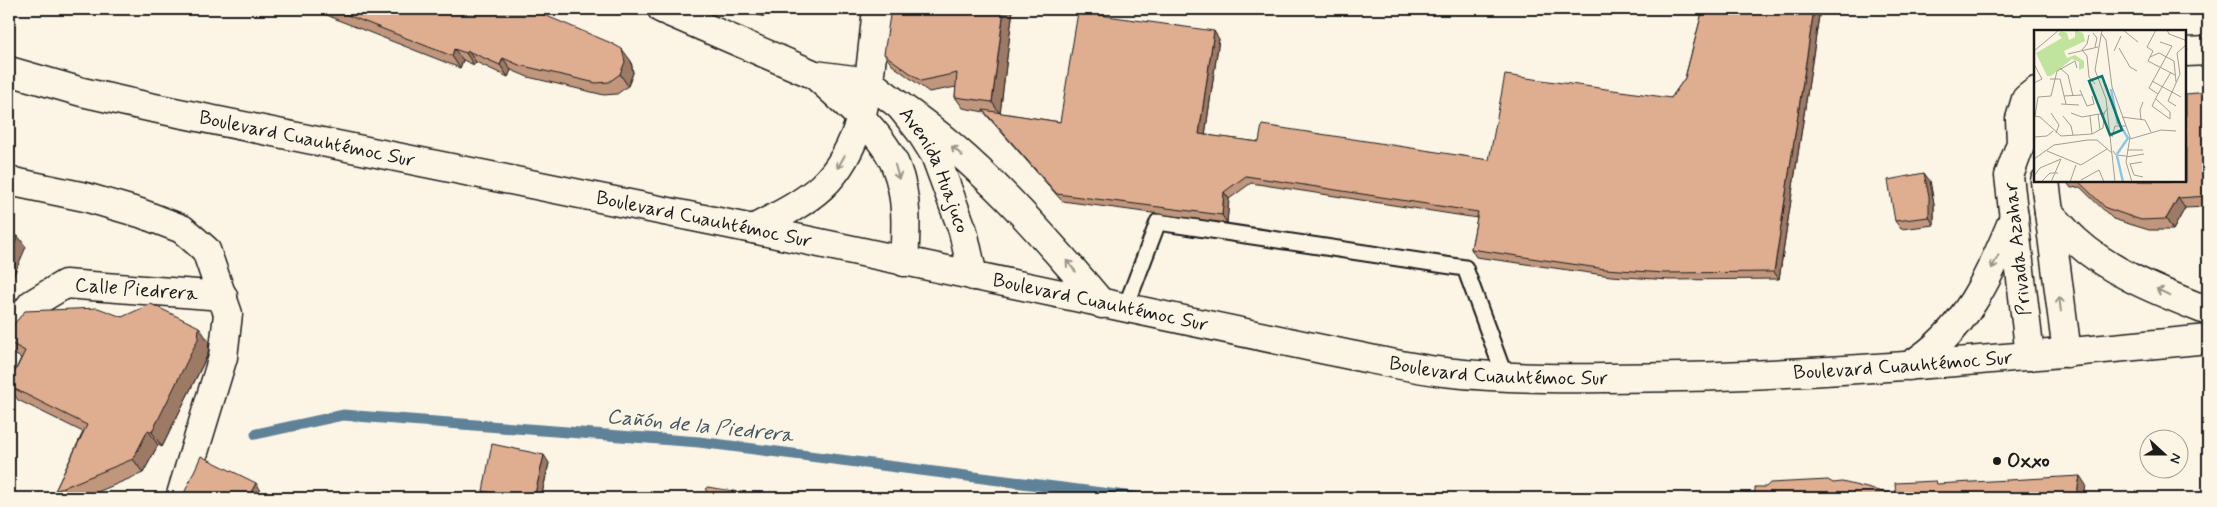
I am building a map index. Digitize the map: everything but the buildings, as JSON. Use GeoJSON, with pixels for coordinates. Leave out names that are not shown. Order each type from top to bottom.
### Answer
{"type":"FeatureCollection","features":[{"type":"Feature","properties":{"kind":"main road"},"geometry":{"type":"LineString","coordinates":[[662,9],[815,75],[869,82]]}},
{"type":"Feature","properties":{"kind":"main road","name":"Avenida Huajuco"},"geometry":{"type":"LineString","coordinates":[[877,9],[869,82],[861,118],[880,141],[896,166],[907,222],[904,262]]}},
{"type":"Feature","properties":{"kind":"main road"},"geometry":{"type":"LineString","coordinates":[[2187,52],[2208,51]]}},
{"type":"Feature","properties":{"kind":"main road","name":"Boulevard Cuauhtémoc Sur"},"geometry":{"type":"LineString","coordinates":[[9,71],[82,92],[149,107],[753,229],[1350,355],[1442,372],[1505,377],[1593,379],[1738,376],[1908,366],[2208,339]]}},
{"type":"Feature","properties":{"kind":"main road"},"geometry":{"type":"LineString","coordinates":[[753,229],[798,206],[820,190],[835,174],[849,149],[861,118],[815,75]]}},
{"type":"Feature","properties":{"kind":"main road","name":"Avenida Huajuco"},"geometry":{"type":"LineString","coordinates":[[869,82],[900,106],[935,155],[963,230],[973,276]]}},
{"type":"Feature","properties":{"kind":"main road","name":"Privada Azahar"},"geometry":{"type":"LineString","coordinates":[[2030,356],[2009,176],[2028,152],[2020,119],[2026,99],[2034,93]]}},
{"type":"Feature","properties":{"kind":"main road"},"geometry":{"type":"LineString","coordinates":[[900,106],[924,123],[980,171],[1114,306]]}},
{"type":"Feature","properties":{"kind":"main road"},"geometry":{"type":"LineString","coordinates":[[9,181],[140,212],[182,229],[206,250],[228,314],[224,357],[180,498]]}},
{"type":"Feature","properties":{"kind":"main road","name":"Privada Azahar"},"geometry":{"type":"LineString","coordinates":[[2045,182],[2067,353]]}},
{"type":"Feature","properties":{"kind":"main road"},"geometry":{"type":"LineString","coordinates":[[2049,213],[2076,241],[2102,260],[2172,296],[2208,311]]}},
{"type":"Feature","properties":{"kind":"main road"},"geometry":{"type":"LineString","coordinates":[[1908,366],[1928,354],[1947,337],[1966,313],[1981,290],[1999,254],[2014,217]]}},
{"type":"Feature","properties":{"kind":"main road","name":"Calle Piedrera"},"geometry":{"type":"LineString","coordinates":[[9,334],[32,304],[65,284],[223,296]]}},
{"type":"Feature","properties":{"kind":"lane"},"geometry":{"type":"LineString","coordinates":[[1114,306],[1158,222],[1465,268],[1505,377]]}},
{"type":"Feature","properties":{"kind":"waterway","name":"Cañón de la Piedrera"},"geometry":{"type":"LineString","coordinates":[[256,434],[343,415],[699,442],[1141,498]]}},
{"type":"Feature","properties":{"kind":"place","name":"Oxxo"},"geometry":{"type":"Point","coordinates":[1997,461]}}]}
